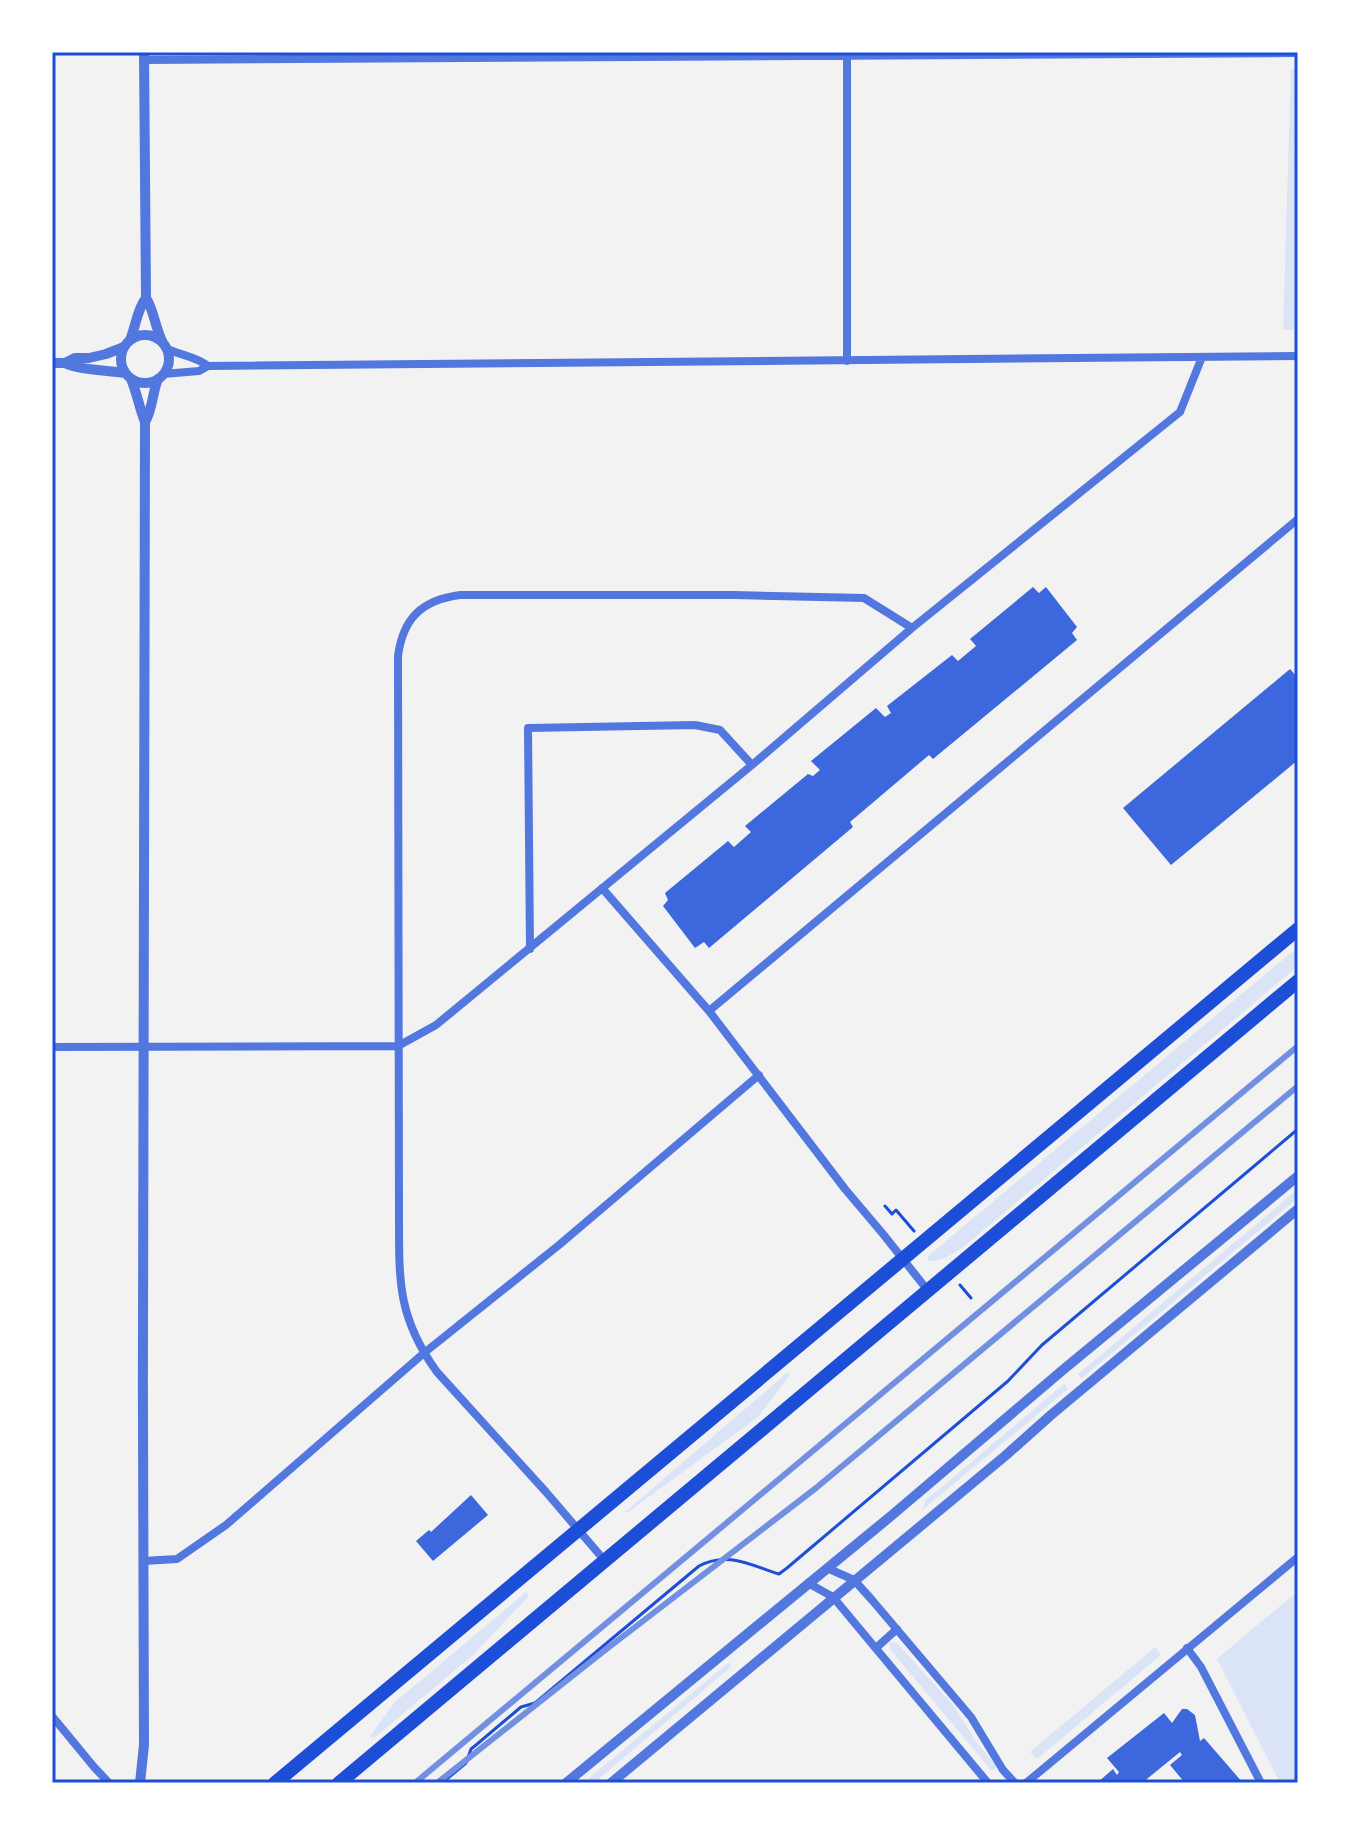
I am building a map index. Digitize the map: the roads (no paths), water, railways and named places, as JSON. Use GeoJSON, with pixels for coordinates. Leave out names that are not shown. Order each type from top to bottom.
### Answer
{"type":"FeatureCollection","features":[{"type":"Feature","properties":{"kind":"highway"},"geometry":{"type":"LineString","coordinates":[[275,1783],[1298,929]]}},
{"type":"Feature","properties":{"kind":"highway"},"geometry":{"type":"LineString","coordinates":[[339,1783],[1298,981]]}},
{"type":"Feature","properties":{"kind":"street"},"geometry":{"type":"LineString","coordinates":[[145,422],[150,413],[153,389],[168,364],[165,346],[156,330],[151,305],[146,298],[144,56],[1298,53]]}},
{"type":"Feature","properties":{"kind":"street"},"geometry":{"type":"LineString","coordinates":[[847,54],[847,361]]}},
{"type":"Feature","properties":{"kind":"street"},"geometry":{"type":"LineString","coordinates":[[140,1783],[144,1745],[145,422],[140,400],[121,365],[120,357],[146,298]]}},
{"type":"Feature","properties":{"kind":"street"},"geometry":{"type":"LineString","coordinates":[[52,363],[89,358],[141,335],[150,335],[165,346],[188,358],[199,359],[208,366]]}},
{"type":"Feature","properties":{"kind":"street"},"geometry":{"type":"LineString","coordinates":[[65,363],[74,368],[90,368],[147,383],[160,377],[199,371],[208,366],[1298,356]]}},
{"type":"Feature","properties":{"kind":"street"},"geometry":{"type":"LineString","coordinates":[[52,1047],[398,1046],[436,1025],[752,765],[912,628],[1180,412],[1202,357]]}},
{"type":"Feature","properties":{"kind":"street"},"geometry":{"type":"LineString","coordinates":[[709,1011],[1298,519]]}},
{"type":"Feature","properties":{"kind":"street"},"geometry":{"type":"LineString","coordinates":[[605,1561],[437,1372],[408,1320],[399,1269],[398,656],[403,635],[415,614],[423,607],[460,595],[864,598],[912,628]]}},
{"type":"Feature","properties":{"kind":"street"},"geometry":{"type":"LineString","coordinates":[[530,949],[528,728],[695,725],[720,730],[752,765]]}},
{"type":"Feature","properties":{"kind":"street"},"geometry":{"type":"LineString","coordinates":[[602,888],[709,1011],[845,1189],[929,1292]]}},
{"type":"Feature","properties":{"kind":"street"},"geometry":{"type":"LineString","coordinates":[[143,1561],[177,1559],[215,1533],[424,1353],[559,1245],[759,1075]]}},
{"type":"Feature","properties":{"kind":"street"},"geometry":{"type":"LineString","coordinates":[[566,1783],[1298,1176]]}},
{"type":"Feature","properties":{"kind":"street"},"geometry":{"type":"LineString","coordinates":[[611,1783],[1298,1209]]}},
{"type":"Feature","properties":{"kind":"street"},"geometry":{"type":"LineString","coordinates":[[1026,1783],[1298,1557]]}},
{"type":"Feature","properties":{"kind":"street"},"geometry":{"type":"LineString","coordinates":[[827,1568],[854,1580],[897,1629],[971,1717],[1003,1770],[1015,1783]]}},
{"type":"Feature","properties":{"kind":"street"},"geometry":{"type":"LineString","coordinates":[[808,1583],[833,1597],[988,1783]]}},
{"type":"Feature","properties":{"kind":"street"},"geometry":{"type":"LineString","coordinates":[[876,1648],[897,1629]]}},
{"type":"Feature","properties":{"kind":"street"},"geometry":{"type":"LineString","coordinates":[[1187,1648],[1201,1667],[1261,1783]]}},
{"type":"Feature","properties":{"kind":"street"},"geometry":{"type":"LineString","coordinates":[[52,1716],[109,1783]]}},
{"type":"Feature","properties":{"kind":"railway"},"geometry":{"type":"LineString","coordinates":[[415,1783],[1298,1046]]}},
{"type":"Feature","properties":{"kind":"railway"},"geometry":{"type":"LineString","coordinates":[[437,1783],[816,1488],[1298,1086]]}}]}
